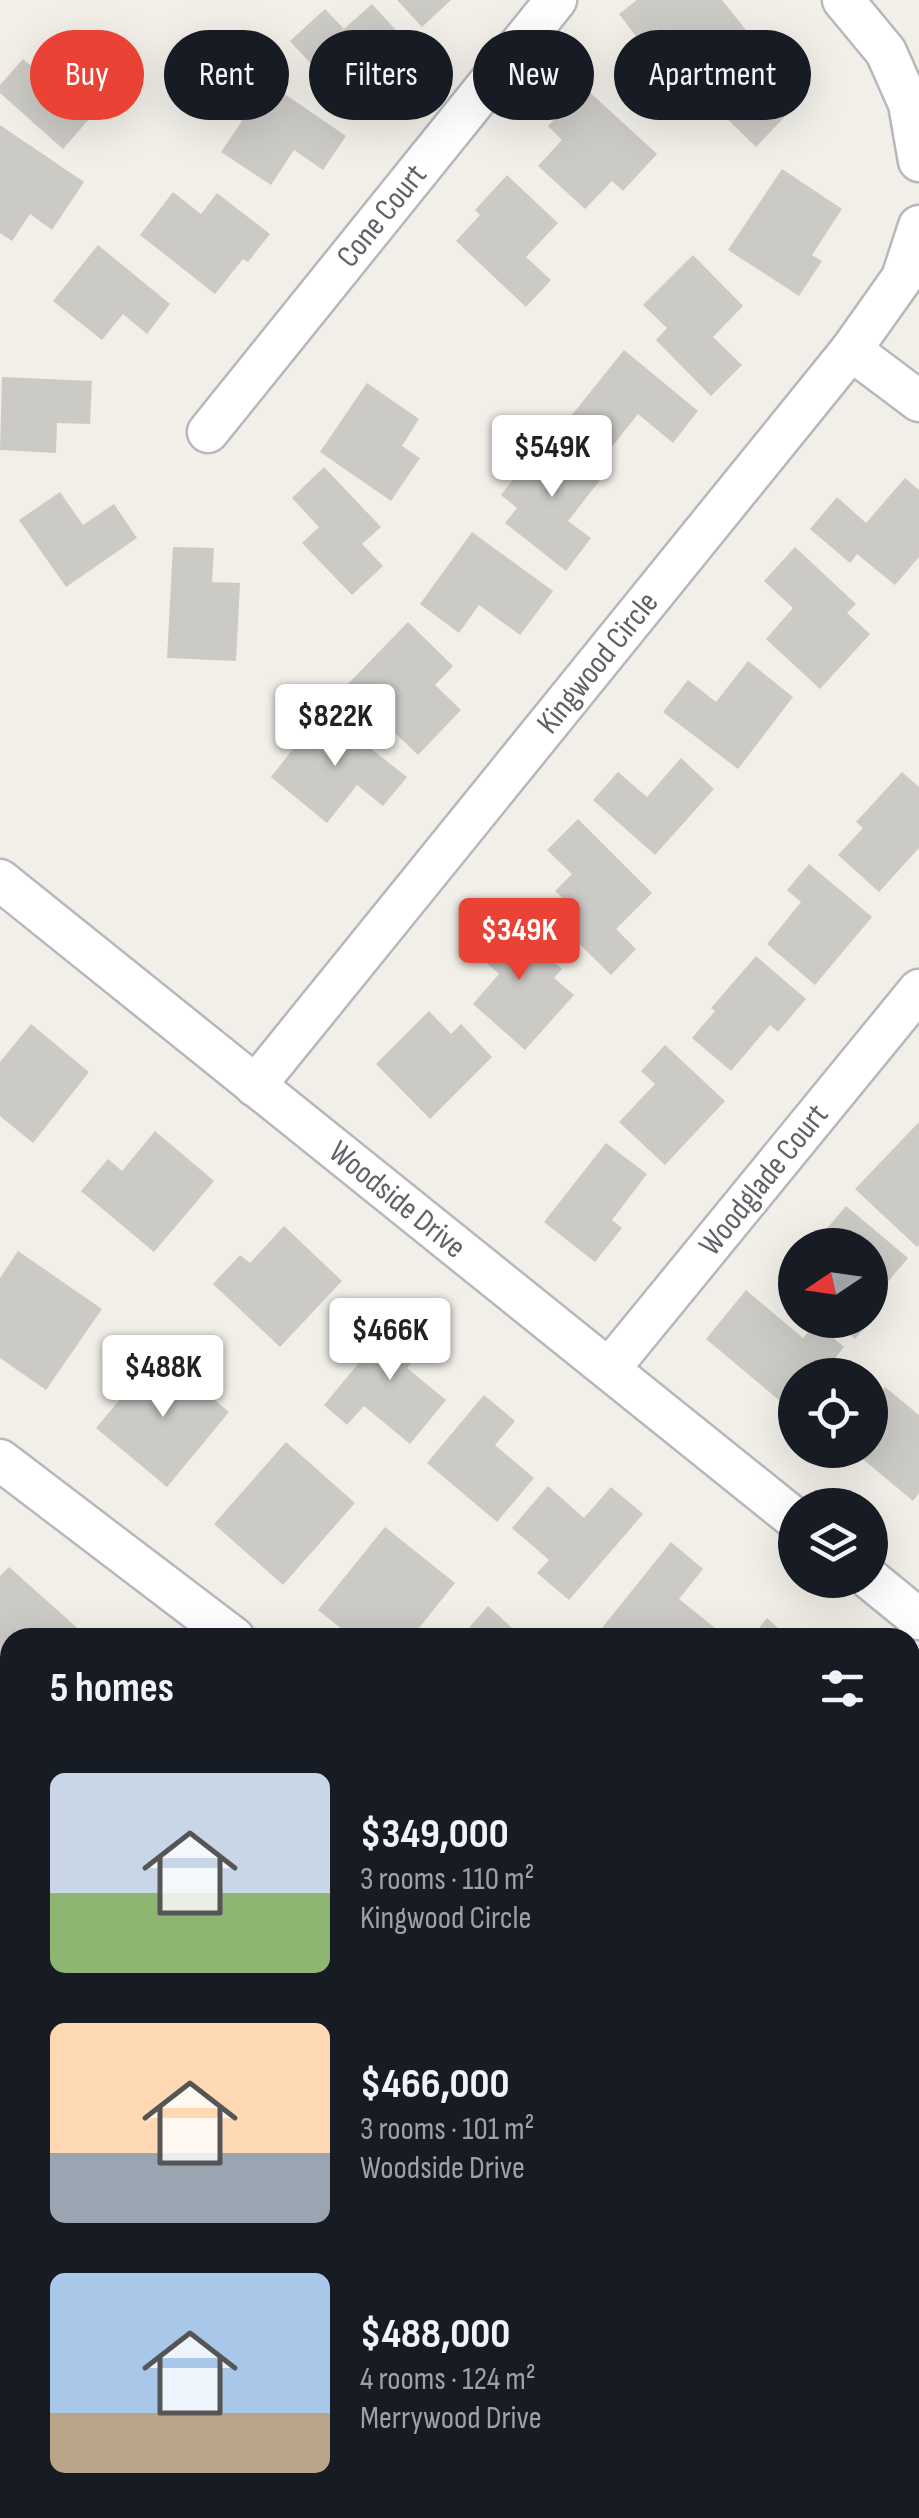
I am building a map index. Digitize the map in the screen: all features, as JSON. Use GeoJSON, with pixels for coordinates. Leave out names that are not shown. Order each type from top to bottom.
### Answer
{"type":"FeatureCollection","features":[{"type":"Feature","properties":{"kind":"street","name":"Cone Court"},"geometry":{"type":"LineString","coordinates":[[208,432],[556,0]]}},
{"type":"Feature","properties":{"kind":"street"},"geometry":{"type":"LineString","coordinates":[[843,0],[886,52],[909,104],[919,161]]}},
{"type":"Feature","properties":{"kind":"street","name":"Kingwood Circle"},"geometry":{"type":"LineString","coordinates":[[256,1086],[852,350],[902,278],[919,226]]}},
{"type":"Feature","properties":{"kind":"street"},"geometry":{"type":"LineString","coordinates":[[852,350],[919,402]]}},
{"type":"Feature","properties":{"kind":"street","name":"Woodside Drive"},"geometry":{"type":"LineString","coordinates":[[0,880],[778,1504]]}},
{"type":"Feature","properties":{"kind":"street","name":"Woodglade Court"},"geometry":{"type":"LineString","coordinates":[[610,1370],[905,1034],[919,990]]}},
{"type":"Feature","properties":{"kind":"street"},"geometry":{"type":"LineString","coordinates":[[0,1460],[221,1628]]}},
{"type":"Feature","properties":{"kind":"street"},"geometry":{"type":"LineString","coordinates":[[888,1594],[919,1619]]}},
{"type":"Feature","properties":{"kind":"building"},"geometry":{"type":"Polygon","coordinates":[[[397,0],[451,0],[422,27],[397,0]]]}},
{"type":"Feature","properties":{"kind":"building"},"geometry":{"type":"Polygon","coordinates":[[[637,0],[722,0],[746,30],[631,30],[619,14],[637,0]]]}},
{"type":"Feature","properties":{"kind":"building"},"geometry":{"type":"Polygon","coordinates":[[[372,4],[396,30],[309,30],[309,62],[290,41],[325,9],[344,29],[372,4]]]}},
{"type":"Feature","properties":{"kind":"building"},"geometry":{"type":"Polygon","coordinates":[[[23,59],[30,65],[30,120],[0,93],[0,85],[23,59]]]}},
{"type":"Feature","properties":{"kind":"building"},"geometry":{"type":"Polygon","coordinates":[[[594,96],[614,115],[614,120],[620,120],[657,154],[623,191],[612,181],[585,209],[538,166],[562,140],[548,126],[554,120],[594,120],[594,96]]]}},
{"type":"Feature","properties":{"kind":"building"},"geometry":{"type":"Polygon","coordinates":[[[289,97],[309,111],[309,120],[323,120],[346,136],[323,170],[294,150],[271,185],[221,152],[242,121],[289,120],[289,97]]]}},
{"type":"Feature","properties":{"kind":"building"},"geometry":{"type":"Polygon","coordinates":[[[30,120],[88,120],[63,149],[30,120]]]}},
{"type":"Feature","properties":{"kind":"building"},"geometry":{"type":"Polygon","coordinates":[[[728,120],[782,120],[756,147],[728,120]]]}},
{"type":"Feature","properties":{"kind":"building"},"geometry":{"type":"Polygon","coordinates":[[[0,125],[84,182],[52,230],[30,214],[12,241],[0,233],[0,125]]]}},
{"type":"Feature","properties":{"kind":"building"},"geometry":{"type":"Polygon","coordinates":[[[782,169],[842,209],[812,255],[822,261],[799,296],[728,250],[782,169]]]}},
{"type":"Feature","properties":{"kind":"building"},"geometry":{"type":"Polygon","coordinates":[[[507,175],[558,223],[526,257],[551,280],[526,307],[456,241],[480,215],[475,210],[507,175]]]}},
{"type":"Feature","properties":{"kind":"building"},"geometry":{"type":"Polygon","coordinates":[[[173,192],[201,214],[217,193],[270,234],[248,262],[243,259],[215,294],[140,235],[173,192]]]}},
{"type":"Feature","properties":{"kind":"building"},"geometry":{"type":"Polygon","coordinates":[[[98,245],[170,304],[147,334],[123,314],[102,340],[53,301],[98,245]]]}},
{"type":"Feature","properties":{"kind":"building"},"geometry":{"type":"Polygon","coordinates":[[[693,255],[743,306],[713,337],[742,365],[711,396],[656,340],[667,328],[643,305],[693,255]]]}},
{"type":"Feature","properties":{"kind":"building"},"geometry":{"type":"Polygon","coordinates":[[[624,350],[698,411],[673,443],[638,414],[607,453],[567,421],[624,350]]]}},
{"type":"Feature","properties":{"kind":"building"},"geometry":{"type":"Polygon","coordinates":[[[2,377],[92,381],[90,424],[57,423],[56,453],[0,450],[2,377]]]}},
{"type":"Feature","properties":{"kind":"building"},"geometry":{"type":"Polygon","coordinates":[[[367,383],[419,419],[402,446],[420,458],[391,501],[320,452],[367,383]]]}},
{"type":"Feature","properties":{"kind":"building"},"geometry":{"type":"Polygon","coordinates":[[[550,432],[604,475],[568,521],[591,538],[566,571],[505,523],[517,508],[501,495],[550,432]]]}},
{"type":"Feature","properties":{"kind":"building"},"geometry":{"type":"Polygon","coordinates":[[[324,467],[381,527],[362,544],[383,566],[352,595],[302,543],[319,527],[292,498],[324,467]]]}},
{"type":"Feature","properties":{"kind":"building"},"geometry":{"type":"Polygon","coordinates":[[[905,478],[919,490],[919,557],[895,585],[857,554],[850,563],[810,529],[837,497],[866,523],[905,478]]]}},
{"type":"Feature","properties":{"kind":"building"},"geometry":{"type":"Polygon","coordinates":[[[60,492],[83,525],[114,504],[137,538],[66,587],[19,520],[60,492]]]}},
{"type":"Feature","properties":{"kind":"building"},"geometry":{"type":"Polygon","coordinates":[[[472,532],[553,591],[520,635],[479,605],[459,633],[420,604],[472,532]]]}},
{"type":"Feature","properties":{"kind":"building"},"geometry":{"type":"Polygon","coordinates":[[[173,547],[214,548],[212,582],[240,583],[236,661],[167,658],[173,547]]]}},
{"type":"Feature","properties":{"kind":"building"},"geometry":{"type":"Polygon","coordinates":[[[795,547],[856,604],[847,613],[870,634],[820,689],[766,639],[793,608],[764,581],[795,547]]]}},
{"type":"Feature","properties":{"kind":"building"},"geometry":{"type":"Polygon","coordinates":[[[408,622],[453,666],[435,685],[461,710],[418,755],[346,686],[408,622]]]}},
{"type":"Feature","properties":{"kind":"building"},"geometry":{"type":"Polygon","coordinates":[[[748,661],[793,697],[738,769],[663,712],[688,680],[716,702],[748,661]]]}},
{"type":"Feature","properties":{"kind":"building"},"geometry":{"type":"Polygon","coordinates":[[[323,711],[407,777],[383,806],[357,785],[327,823],[271,777],[323,711]]]}},
{"type":"Feature","properties":{"kind":"building"},"geometry":{"type":"Polygon","coordinates":[[[681,758],[714,789],[655,855],[593,800],[618,772],[647,797],[681,758]]]}},
{"type":"Feature","properties":{"kind":"building"},"geometry":{"type":"Polygon","coordinates":[[[902,772],[919,787],[919,848],[879,892],[838,855],[863,828],[856,822],[902,772]]]}},
{"type":"Feature","properties":{"kind":"building"},"geometry":{"type":"Polygon","coordinates":[[[578,819],[652,893],[616,929],[636,949],[611,975],[551,916],[566,901],[555,891],[572,874],[547,850],[578,819]]]}},
{"type":"Feature","properties":{"kind":"building"},"geometry":{"type":"Polygon","coordinates":[[[809,864],[872,917],[815,985],[767,944],[801,902],[787,890],[809,864]]]}},
{"type":"Feature","properties":{"kind":"building"},"geometry":{"type":"Polygon","coordinates":[[[500,913],[562,969],[554,978],[574,995],[525,1050],[473,1004],[499,974],[470,947],[500,913]]]}},
{"type":"Feature","properties":{"kind":"building"},"geometry":{"type":"Polygon","coordinates":[[[756,956],[806,999],[778,1032],[770,1025],[731,1071],[692,1038],[715,1011],[711,1008],[756,956]]]}},
{"type":"Feature","properties":{"kind":"building"},"geometry":{"type":"Polygon","coordinates":[[[429,1011],[451,1034],[461,1024],[492,1057],[430,1119],[376,1064],[429,1011]]]}},
{"type":"Feature","properties":{"kind":"building"},"geometry":{"type":"Polygon","coordinates":[[[31,1024],[89,1072],[33,1143],[0,1116],[0,1062],[31,1024]]]}},
{"type":"Feature","properties":{"kind":"building"},"geometry":{"type":"Polygon","coordinates":[[[665,1045],[725,1101],[665,1165],[619,1122],[655,1084],[641,1071],[665,1045]]]}},
{"type":"Feature","properties":{"kind":"building"},"geometry":{"type":"Polygon","coordinates":[[[919,1122],[919,1245],[917,1247],[855,1189],[919,1122]]]}},
{"type":"Feature","properties":{"kind":"building"},"geometry":{"type":"Polygon","coordinates":[[[155,1131],[214,1181],[154,1252],[81,1191],[108,1159],[122,1171],[155,1131]]]}},
{"type":"Feature","properties":{"kind":"building"},"geometry":{"type":"Polygon","coordinates":[[[606,1143],[647,1174],[612,1220],[622,1228],[595,1262],[544,1222],[606,1143]]]}},
{"type":"Feature","properties":{"kind":"building"},"geometry":{"type":"Polygon","coordinates":[[[846,1206],[872,1228],[827,1228],[846,1206]]]}},
{"type":"Feature","properties":{"kind":"building"},"geometry":{"type":"Polygon","coordinates":[[[284,1226],[342,1281],[280,1347],[213,1284],[240,1255],[250,1263],[284,1226]]]}},
{"type":"Feature","properties":{"kind":"building"},"geometry":{"type":"Polygon","coordinates":[[[888,1241],[908,1258],[888,1282],[888,1241]]]}},
{"type":"Feature","properties":{"kind":"building"},"geometry":{"type":"Polygon","coordinates":[[[18,1251],[102,1309],[46,1390],[0,1358],[0,1278],[18,1251]]]}},
{"type":"Feature","properties":{"kind":"building"},"geometry":{"type":"Polygon","coordinates":[[[746,1290],[778,1317],[778,1338],[834,1338],[844,1347],[835,1358],[778,1358],[778,1399],[706,1339],[746,1290]]]}},
{"type":"Feature","properties":{"kind":"building"},"geometry":{"type":"Polygon","coordinates":[[[401,1312],[433,1338],[407,1368],[446,1400],[410,1444],[364,1406],[347,1425],[324,1405],[401,1312]]]}},
{"type":"Feature","properties":{"kind":"building"},"geometry":{"type":"Polygon","coordinates":[[[159,1353],[229,1412],[167,1487],[96,1428],[159,1353]]]}},
{"type":"Feature","properties":{"kind":"building"},"geometry":{"type":"Polygon","coordinates":[[[888,1389],[919,1415],[919,1493],[913,1501],[874,1468],[888,1468],[888,1389]]]}},
{"type":"Feature","properties":{"kind":"building"},"geometry":{"type":"Polygon","coordinates":[[[484,1395],[515,1421],[495,1445],[534,1478],[497,1522],[427,1463],[484,1395]]]}},
{"type":"Feature","properties":{"kind":"building"},"geometry":{"type":"Polygon","coordinates":[[[286,1442],[355,1503],[283,1585],[214,1524],[286,1442]]]}},
{"type":"Feature","properties":{"kind":"building"},"geometry":{"type":"Polygon","coordinates":[[[548,1486],[584,1518],[611,1487],[643,1514],[569,1600],[537,1573],[549,1560],[512,1528],[548,1486]]]}},
{"type":"Feature","properties":{"kind":"building"},"geometry":{"type":"Polygon","coordinates":[[[385,1527],[455,1583],[419,1628],[340,1628],[318,1610],[385,1527]]]}},
{"type":"Feature","properties":{"kind":"building"},"geometry":{"type":"Polygon","coordinates":[[[671,1542],[703,1569],[679,1599],[715,1628],[602,1628],[671,1542]]]}},
{"type":"Feature","properties":{"kind":"building"},"geometry":{"type":"Polygon","coordinates":[[[9,1567],[77,1628],[0,1628],[0,1576],[9,1567]]]}},
{"type":"Feature","properties":{"kind":"building"},"geometry":{"type":"Polygon","coordinates":[[[488,1606],[512,1628],[469,1628],[488,1606]]]}},
{"type":"Feature","properties":{"kind":"building"},"geometry":{"type":"Polygon","coordinates":[[[767,1618],[778,1628],[759,1628],[767,1618]]]}}]}
